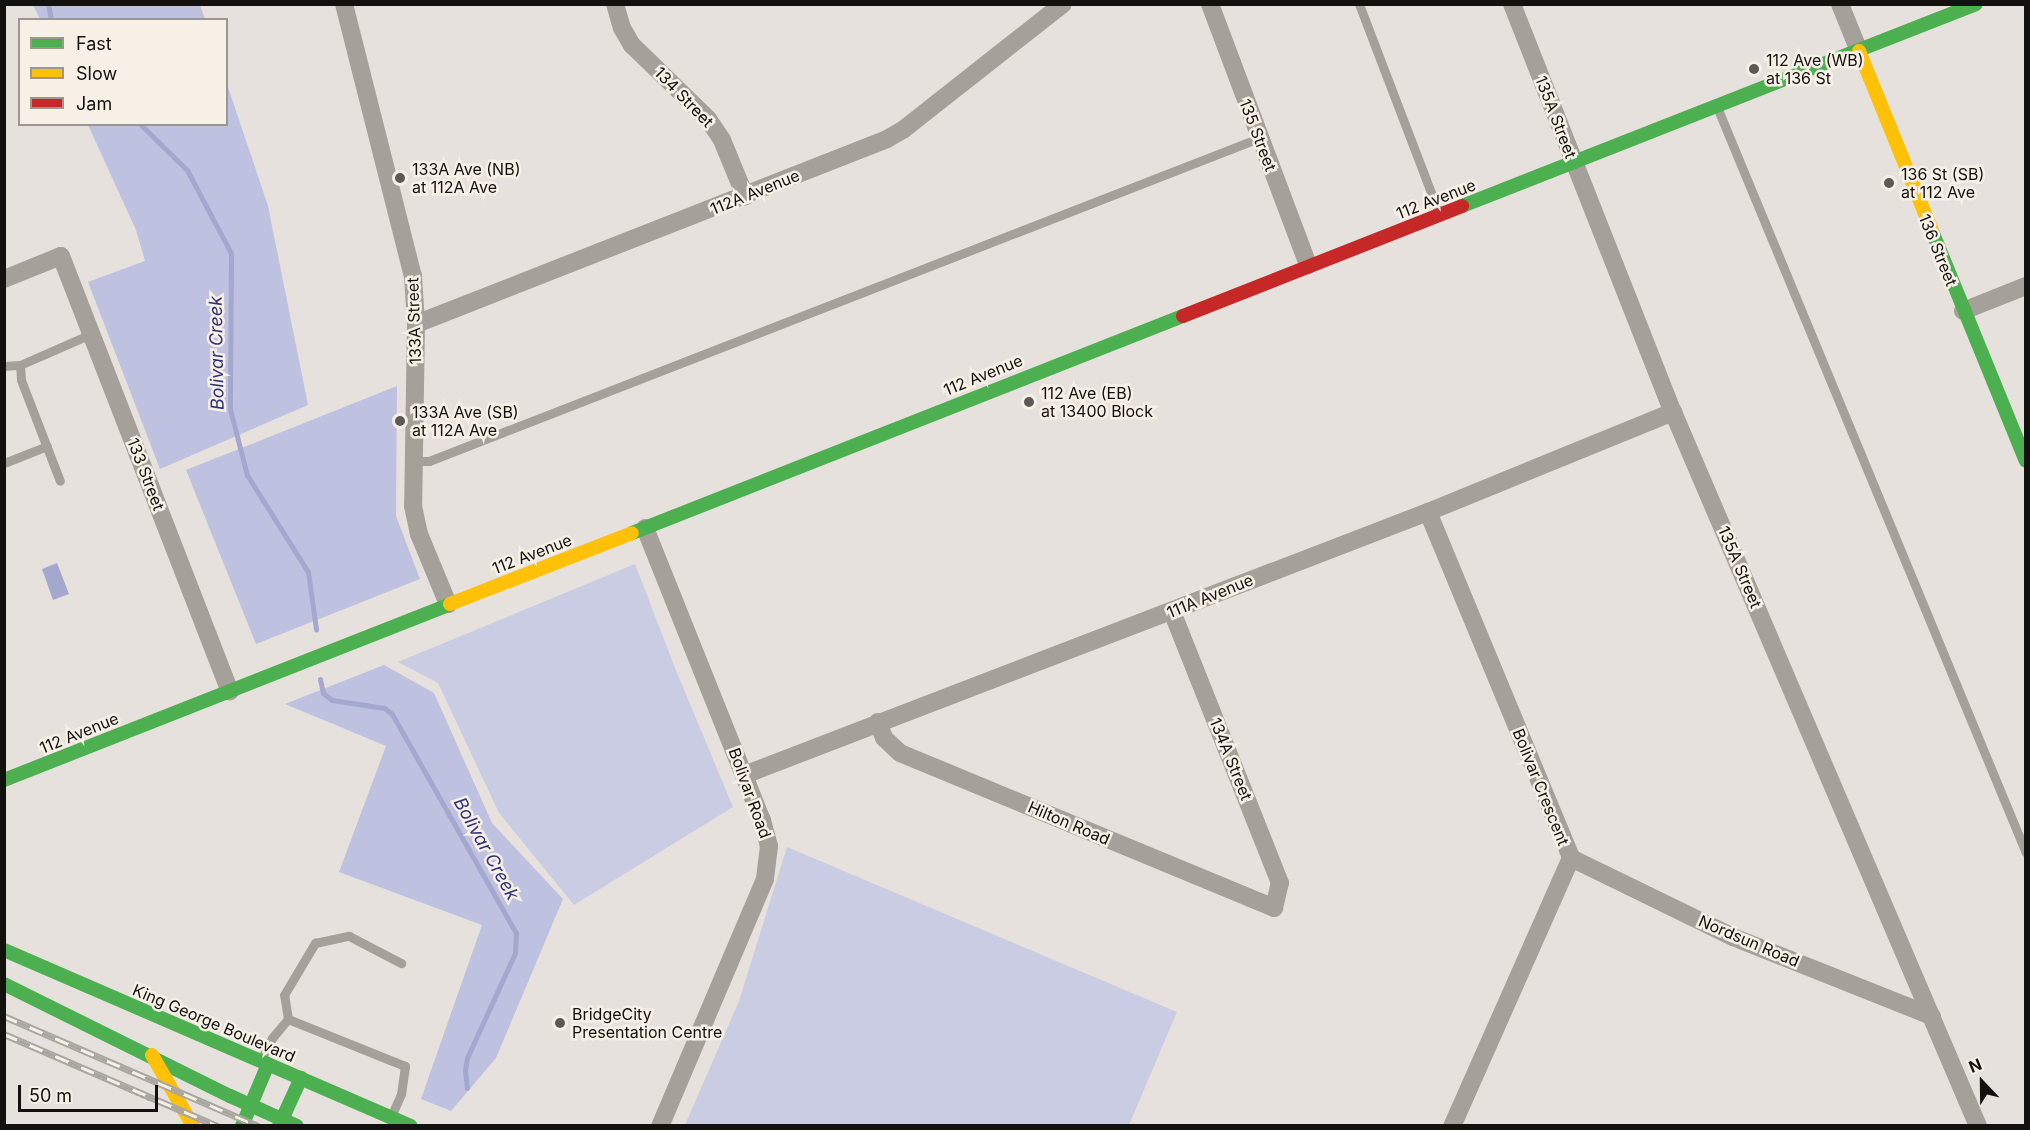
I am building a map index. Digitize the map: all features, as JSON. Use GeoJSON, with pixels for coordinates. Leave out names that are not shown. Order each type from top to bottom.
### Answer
{"type":"FeatureCollection","features":[{"type":"Feature","properties":{"kind":"main road","name":"112 Avenue"},"geometry":{"type":"LineString","coordinates":[[4,780],[1976,4]]}},
{"type":"Feature","properties":{"kind":"main road","name":"136 Street"},"geometry":{"type":"LineString","coordinates":[[1859,51],[2025,461]]}},
{"type":"Feature","properties":{"kind":"main road","name":"King George Boulevard"},"geometry":{"type":"LineString","coordinates":[[4,950],[411,1125]]}},
{"type":"Feature","properties":{"kind":"main road"},"geometry":{"type":"LineString","coordinates":[[4,984],[152,1055],[281,1122],[297,1125]]}},
{"type":"Feature","properties":{"kind":"main road"},"geometry":{"type":"LineString","coordinates":[[152,1055],[193,1125]]}},
{"type":"Feature","properties":{"kind":"main road"},"geometry":{"type":"LineString","coordinates":[[242,1125],[265,1062]]}},
{"type":"Feature","properties":{"kind":"main road"},"geometry":{"type":"LineString","coordinates":[[281,1122],[301,1078]]}},
{"type":"Feature","properties":{"kind":"street","name":"133A Street"},"geometry":{"type":"LineString","coordinates":[[344,4],[413,276],[416,324],[415,520],[448,604]]}},
{"type":"Feature","properties":{"kind":"street","name":"134 Street"},"geometry":{"type":"LineString","coordinates":[[615,4],[622,28],[632,45],[708,119],[723,140],[745,196]]}},
{"type":"Feature","properties":{"kind":"street","name":"112A Avenue"},"geometry":{"type":"LineString","coordinates":[[416,324],[887,139],[904,129],[1063,4]]}},
{"type":"Feature","properties":{"kind":"street","name":"135 Street"},"geometry":{"type":"LineString","coordinates":[[1210,4],[1308,265]]}},
{"type":"Feature","properties":{"kind":"street","name":"135A Street"},"geometry":{"type":"LineString","coordinates":[[1512,4],[1673,412],[1978,1125]]}},
{"type":"Feature","properties":{"kind":"street","name":"136 Street"},"geometry":{"type":"LineString","coordinates":[[1840,4],[1859,51]]}},
{"type":"Feature","properties":{"kind":"street","name":"133 Street"},"geometry":{"type":"LineString","coordinates":[[4,279],[61,256],[230,691]]}},
{"type":"Feature","properties":{"kind":"street"},"geometry":{"type":"LineString","coordinates":[[1963,311],[2025,286]]}},
{"type":"Feature","properties":{"kind":"street","name":"111A Avenue"},"geometry":{"type":"LineString","coordinates":[[744,775],[1428,512],[1673,412]]}},
{"type":"Feature","properties":{"kind":"street","name":"Bolivar Crescent"},"geometry":{"type":"LineString","coordinates":[[1428,512],[1570,858],[1452,1125]]}},
{"type":"Feature","properties":{"kind":"street","name":"Bolivar Road"},"geometry":{"type":"LineString","coordinates":[[645,528],[762,820],[769,846],[765,879],[660,1125]]}},
{"type":"Feature","properties":{"kind":"street","name":"134A Street"},"geometry":{"type":"LineString","coordinates":[[1172,611],[1280,883],[1274,908]]}},
{"type":"Feature","properties":{"kind":"street","name":"Hilton Road"},"geometry":{"type":"LineString","coordinates":[[878,722],[884,738],[900,753],[1274,908]]}},
{"type":"Feature","properties":{"kind":"street","name":"Nordsun Road"},"geometry":{"type":"LineString","coordinates":[[1570,858],[1733,937],[1932,1016]]}},
{"type":"Feature","properties":{"kind":"lane"},"geometry":{"type":"LineString","coordinates":[[1359,4],[1440,215]]}},
{"type":"Feature","properties":{"kind":"lane"},"geometry":{"type":"LineString","coordinates":[[1717,107],[2025,853]]}},
{"type":"Feature","properties":{"kind":"lane"},"geometry":{"type":"LineString","coordinates":[[414,462],[429,461],[1259,138]]}},
{"type":"Feature","properties":{"kind":"lane"},"geometry":{"type":"LineString","coordinates":[[4,366],[20,365],[91,334]]}},
{"type":"Feature","properties":{"kind":"lane"},"geometry":{"type":"LineString","coordinates":[[20,365],[21,380],[60,480]]}},
{"type":"Feature","properties":{"kind":"lane"},"geometry":{"type":"LineString","coordinates":[[4,463],[46,446]]}},
{"type":"Feature","properties":{"kind":"lane"},"geometry":{"type":"LineString","coordinates":[[265,1062],[272,1038],[288,1018],[284,995],[315,943],[349,936],[401,963]]}},
{"type":"Feature","properties":{"kind":"lane"},"geometry":{"type":"LineString","coordinates":[[288,1018],[405,1066],[401,1094],[391,1117]]}},
{"type":"Feature","properties":{"kind":"path"},"geometry":{"type":"LineString","coordinates":[[4,1034],[159,1103]]}},
{"type":"Feature","properties":{"kind":"shaded area"},"geometry":{"type":"Polygon","coordinates":[[[33,5],[200,5],[205,18],[40,18],[33,5]]]}},
{"type":"Feature","properties":{"kind":"shaded area"},"geometry":{"type":"Polygon","coordinates":[[[228,87],[268,206],[308,405],[160,469],[88,282],[145,261],[136,230],[88,126],[228,126],[228,87]]]}},
{"type":"Feature","properties":{"kind":"shaded area"},"geometry":{"type":"Polygon","coordinates":[[[397,386],[396,516],[420,579],[256,644],[186,470],[397,386]]]}},
{"type":"Feature","properties":{"kind":"shaded area"},"geometry":{"type":"Polygon","coordinates":[[[57,563],[69,594],[53,600],[42,569],[57,563]]]}},
{"type":"Feature","properties":{"kind":"shaded area"},"geometry":{"type":"Polygon","coordinates":[[[635,564],[675,668],[733,807],[574,905],[499,813],[438,683],[398,662],[635,564]]]}},
{"type":"Feature","properties":{"kind":"shaded area"},"geometry":{"type":"Polygon","coordinates":[[[384,665],[434,693],[492,823],[563,899],[496,1058],[451,1111],[421,1099],[482,925],[339,872],[386,746],[285,704],[384,665]]]}},
{"type":"Feature","properties":{"kind":"shaded area"},"geometry":{"type":"Polygon","coordinates":[[[787,847],[1177,1012],[1129,1125],[685,1125],[739,1001],[787,847]]]}},
{"type":"Feature","properties":{"kind":"waterway","name":"Bolivar Creek"},"geometry":{"type":"LineString","coordinates":[[48,4],[51,18]]}},
{"type":"Feature","properties":{"kind":"waterway","name":"Bolivar Creek"},"geometry":{"type":"LineString","coordinates":[[142,126],[187,170],[231,253],[230,409],[247,475],[308,572],[316,629]]}},
{"type":"Feature","properties":{"kind":"waterway","name":"Bolivar Creek"},"geometry":{"type":"LineString","coordinates":[[320,679],[323,693],[332,700],[384,708],[392,714],[516,933],[515,953],[467,1058],[465,1070],[467,1088]]}},
{"type":"Feature","properties":{"kind":"railway"},"geometry":{"type":"LineString","coordinates":[[4,1016],[258,1126]]}},
{"type":"Feature","properties":{"kind":"railway"},"geometry":{"type":"LineString","coordinates":[[4,1034],[218,1126]]}},
{"type":"Feature","properties":{"kind":"traffic: fast"},"geometry":{"type":"LineString","coordinates":[[1462,206],[1976,4]]}},
{"type":"Feature","properties":{"kind":"traffic: fast"},"geometry":{"type":"LineString","coordinates":[[1932,231],[2026,461]]}},
{"type":"Feature","properties":{"kind":"traffic: fast"},"geometry":{"type":"LineString","coordinates":[[632,533],[1183,316]]}},
{"type":"Feature","properties":{"kind":"traffic: fast"},"geometry":{"type":"LineString","coordinates":[[4,780],[450,604]]}},
{"type":"Feature","properties":{"kind":"traffic: fast"},"geometry":{"type":"LineString","coordinates":[[4,950],[411,1126]]}},
{"type":"Feature","properties":{"kind":"traffic: fast"},"geometry":{"type":"LineString","coordinates":[[4,984],[230,1096],[297,1126]]}},
{"type":"Feature","properties":{"kind":"traffic: fast"},"geometry":{"type":"LineString","coordinates":[[242,1126],[268,1064]]}},
{"type":"Feature","properties":{"kind":"traffic: fast"},"geometry":{"type":"LineString","coordinates":[[279,1126],[301,1078]]}},
{"type":"Feature","properties":{"kind":"traffic: slow"},"geometry":{"type":"LineString","coordinates":[[1859,51],[1932,231]]}},
{"type":"Feature","properties":{"kind":"traffic: slow"},"geometry":{"type":"LineString","coordinates":[[450,604],[632,533]]}},
{"type":"Feature","properties":{"kind":"traffic: slow"},"geometry":{"type":"LineString","coordinates":[[152,1055],[193,1126]]}},
{"type":"Feature","properties":{"kind":"traffic: jam"},"geometry":{"type":"LineString","coordinates":[[1183,316],[1462,206]]}},
{"type":"Feature","properties":{"kind":"place","name":"112 Ave (WB) at 136 St"},"geometry":{"type":"Point","coordinates":[1754,69]}},
{"type":"Feature","properties":{"kind":"place","name":"133A Ave (NB) at 112A Ave"},"geometry":{"type":"Point","coordinates":[400,178]}},
{"type":"Feature","properties":{"kind":"place","name":"136 St (SB) at 112 Ave"},"geometry":{"type":"Point","coordinates":[1889,183]}},
{"type":"Feature","properties":{"kind":"place","name":"112 Ave (EB) at 13400 Block"},"geometry":{"type":"Point","coordinates":[1029,402]}},
{"type":"Feature","properties":{"kind":"place","name":"133A Ave (SB) at 112A Ave"},"geometry":{"type":"Point","coordinates":[400,421]}},
{"type":"Feature","properties":{"kind":"place","name":"BridgeCity Presentation Centre"},"geometry":{"type":"Point","coordinates":[560,1023]}}]}
